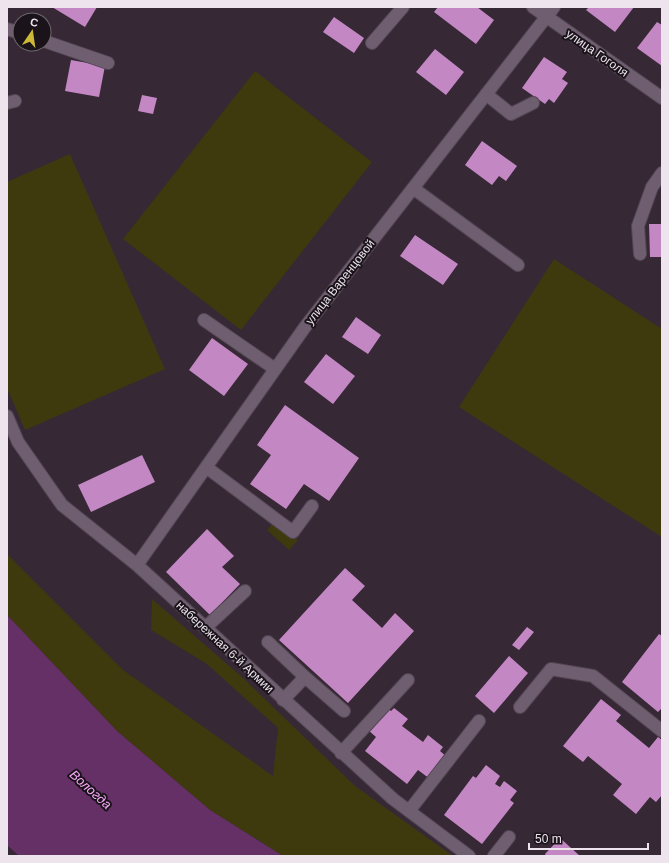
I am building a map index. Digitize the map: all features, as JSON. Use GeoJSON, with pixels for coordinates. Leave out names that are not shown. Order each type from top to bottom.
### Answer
{"type":"FeatureCollection","features":[{"type":"Feature","properties":{"kind":"street"},"geometry":{"type":"LineString","coordinates":[[372,43],[403,7]]}},
{"type":"Feature","properties":{"kind":"street","name":"улица Гоголя"},"geometry":{"type":"LineString","coordinates":[[533,7],[662,98]]}},
{"type":"Feature","properties":{"kind":"street","name":"улица Варенцовой"},"geometry":{"type":"LineString","coordinates":[[137,565],[305,327],[554,7]]}},
{"type":"Feature","properties":{"kind":"street"},"geometry":{"type":"LineString","coordinates":[[52,44],[108,63]]}},
{"type":"Feature","properties":{"kind":"street"},"geometry":{"type":"LineString","coordinates":[[486,94],[511,114],[533,104]]}},
{"type":"Feature","properties":{"kind":"street"},"geometry":{"type":"LineString","coordinates":[[640,254],[638,226],[652,187],[662,173]]}},
{"type":"Feature","properties":{"kind":"street"},"geometry":{"type":"LineString","coordinates":[[413,188],[518,264]]}},
{"type":"Feature","properties":{"kind":"street"},"geometry":{"type":"LineString","coordinates":[[204,320],[275,369]]}},
{"type":"Feature","properties":{"kind":"street","name":"набережная 6-й Армии"},"geometry":{"type":"LineString","coordinates":[[7,416],[18,442],[62,505],[137,565],[393,799],[469,856]]}},
{"type":"Feature","properties":{"kind":"street"},"geometry":{"type":"LineString","coordinates":[[206,468],[293,532],[312,506]]}},
{"type":"Feature","properties":{"kind":"street"},"geometry":{"type":"LineString","coordinates":[[205,628],[245,591]]}},
{"type":"Feature","properties":{"kind":"street"},"geometry":{"type":"LineString","coordinates":[[268,642],[344,711]]}},
{"type":"Feature","properties":{"kind":"street"},"geometry":{"type":"LineString","coordinates":[[520,707],[551,670],[593,676],[660,726]]}},
{"type":"Feature","properties":{"kind":"street"},"geometry":{"type":"LineString","coordinates":[[283,700],[306,677]]}},
{"type":"Feature","properties":{"kind":"street"},"geometry":{"type":"LineString","coordinates":[[341,753],[408,680]]}},
{"type":"Feature","properties":{"kind":"street"},"geometry":{"type":"LineString","coordinates":[[409,812],[479,721]]}},
{"type":"Feature","properties":{"kind":"street"},"geometry":{"type":"LineString","coordinates":[[494,856],[509,837]]}},
{"type":"Feature","properties":{"kind":"shaded area"},"geometry":{"type":"Polygon","coordinates":[[[255,71],[372,162],[241,330],[123,239],[255,71]]]}},
{"type":"Feature","properties":{"kind":"shaded area"},"geometry":{"type":"Polygon","coordinates":[[[70,154],[165,369],[25,430],[7,388],[7,182],[70,154]]]}},
{"type":"Feature","properties":{"kind":"shaded area"},"geometry":{"type":"Polygon","coordinates":[[[554,259],[662,329],[662,537],[459,407],[554,259]]]}},
{"type":"Feature","properties":{"kind":"shaded area"},"geometry":{"type":"Polygon","coordinates":[[[275,521],[298,540],[289,550],[267,530],[275,521]]]}},
{"type":"Feature","properties":{"kind":"shaded area"},"geometry":{"type":"Polygon","coordinates":[[[7,554],[123,670],[273,776],[278,728],[207,664],[151,630],[152,599],[242,677],[355,786],[453,856],[283,856],[210,810],[117,731],[7,615],[7,554]]]}},
{"type":"Feature","properties":{"kind":"water","name":"Вологда"},"geometry":{"type":"Polygon","coordinates":[[[7,615],[117,731],[210,810],[283,856],[19,856],[7,845],[7,615]]]}},
{"type":"Feature","properties":{"kind":"building"},"geometry":{"type":"Polygon","coordinates":[[[52,7],[97,7],[85,27],[52,7]]]}},
{"type":"Feature","properties":{"kind":"building"},"geometry":{"type":"Polygon","coordinates":[[[438,7],[477,7],[494,20],[476,44],[434,12],[438,7]]]}},
{"type":"Feature","properties":{"kind":"building"},"geometry":{"type":"Polygon","coordinates":[[[589,7],[634,7],[615,32],[586,10],[589,7]]]}},
{"type":"Feature","properties":{"kind":"building"},"geometry":{"type":"Polygon","coordinates":[[[334,17],[364,38],[354,53],[323,32],[334,17]]]}},
{"type":"Feature","properties":{"kind":"building"},"geometry":{"type":"Polygon","coordinates":[[[657,22],[662,25],[662,66],[637,48],[657,22]]]}},
{"type":"Feature","properties":{"kind":"building"},"geometry":{"type":"Polygon","coordinates":[[[435,49],[464,72],[446,95],[416,72],[435,49]]]}},
{"type":"Feature","properties":{"kind":"building"},"geometry":{"type":"Polygon","coordinates":[[[544,57],[567,72],[562,79],[568,83],[554,103],[549,99],[545,104],[522,88],[544,57]]]}},
{"type":"Feature","properties":{"kind":"building"},"geometry":{"type":"Polygon","coordinates":[[[71,60],[105,66],[99,97],[65,91],[71,60]]]}},
{"type":"Feature","properties":{"kind":"building"},"geometry":{"type":"Polygon","coordinates":[[[142,95],[157,98],[153,114],[138,111],[142,95]]]}},
{"type":"Feature","properties":{"kind":"building"},"geometry":{"type":"Polygon","coordinates":[[[482,141],[517,166],[506,181],[499,176],[492,185],[465,165],[482,141]]]}},
{"type":"Feature","properties":{"kind":"building"},"geometry":{"type":"Polygon","coordinates":[[[649,224],[662,224],[662,257],[650,257],[649,224]]]}},
{"type":"Feature","properties":{"kind":"building"},"geometry":{"type":"Polygon","coordinates":[[[415,235],[458,264],[443,285],[400,256],[415,235]]]}},
{"type":"Feature","properties":{"kind":"building"},"geometry":{"type":"Polygon","coordinates":[[[356,317],[381,335],[368,354],[342,337],[356,317]]]}},
{"type":"Feature","properties":{"kind":"building"},"geometry":{"type":"Polygon","coordinates":[[[212,338],[248,364],[224,396],[189,370],[212,338]]]}},
{"type":"Feature","properties":{"kind":"building"},"geometry":{"type":"Polygon","coordinates":[[[326,354],[355,376],[333,404],[304,382],[326,354]]]}},
{"type":"Feature","properties":{"kind":"building"},"geometry":{"type":"Polygon","coordinates":[[[285,405],[359,458],[329,501],[304,484],[286,509],[250,484],[271,455],[257,445],[285,405]]]}},
{"type":"Feature","properties":{"kind":"building"},"geometry":{"type":"Polygon","coordinates":[[[142,455],[155,482],[91,512],[78,485],[142,455]]]}},
{"type":"Feature","properties":{"kind":"building"},"geometry":{"type":"Polygon","coordinates":[[[207,529],[234,556],[222,567],[240,584],[210,615],[166,572],[207,529]]]}},
{"type":"Feature","properties":{"kind":"building"},"geometry":{"type":"Polygon","coordinates":[[[345,568],[365,586],[352,600],[382,628],[395,613],[414,631],[348,703],[279,640],[345,568]]]}},
{"type":"Feature","properties":{"kind":"building"},"geometry":{"type":"Polygon","coordinates":[[[527,627],[534,632],[519,650],[512,645],[527,627]]]}},
{"type":"Feature","properties":{"kind":"building"},"geometry":{"type":"Polygon","coordinates":[[[659,634],[662,636],[662,708],[658,712],[622,682],[659,634]]]}},
{"type":"Feature","properties":{"kind":"building"},"geometry":{"type":"Polygon","coordinates":[[[509,656],[528,673],[494,713],[475,696],[509,656]]]}},
{"type":"Feature","properties":{"kind":"building"},"geometry":{"type":"Polygon","coordinates":[[[601,699],[621,715],[616,721],[649,748],[658,737],[662,740],[662,795],[656,802],[650,797],[636,814],[613,795],[622,784],[588,756],[583,762],[563,746],[601,699]]]}},
{"type":"Feature","properties":{"kind":"building"},"geometry":{"type":"Polygon","coordinates":[[[385,707],[391,711],[394,708],[408,719],[402,726],[423,742],[428,735],[443,747],[440,751],[447,757],[430,779],[418,770],[407,784],[365,751],[376,737],[368,730],[385,707]]]}},
{"type":"Feature","properties":{"kind":"building"},"geometry":{"type":"Polygon","coordinates":[[[486,765],[500,776],[495,784],[500,787],[504,781],[517,791],[510,800],[514,803],[482,844],[444,815],[473,776],[476,778],[486,765]]]}},
{"type":"Feature","properties":{"kind":"building"},"geometry":{"type":"Polygon","coordinates":[[[560,838],[580,856],[546,856],[545,854],[560,838]]]}}]}
